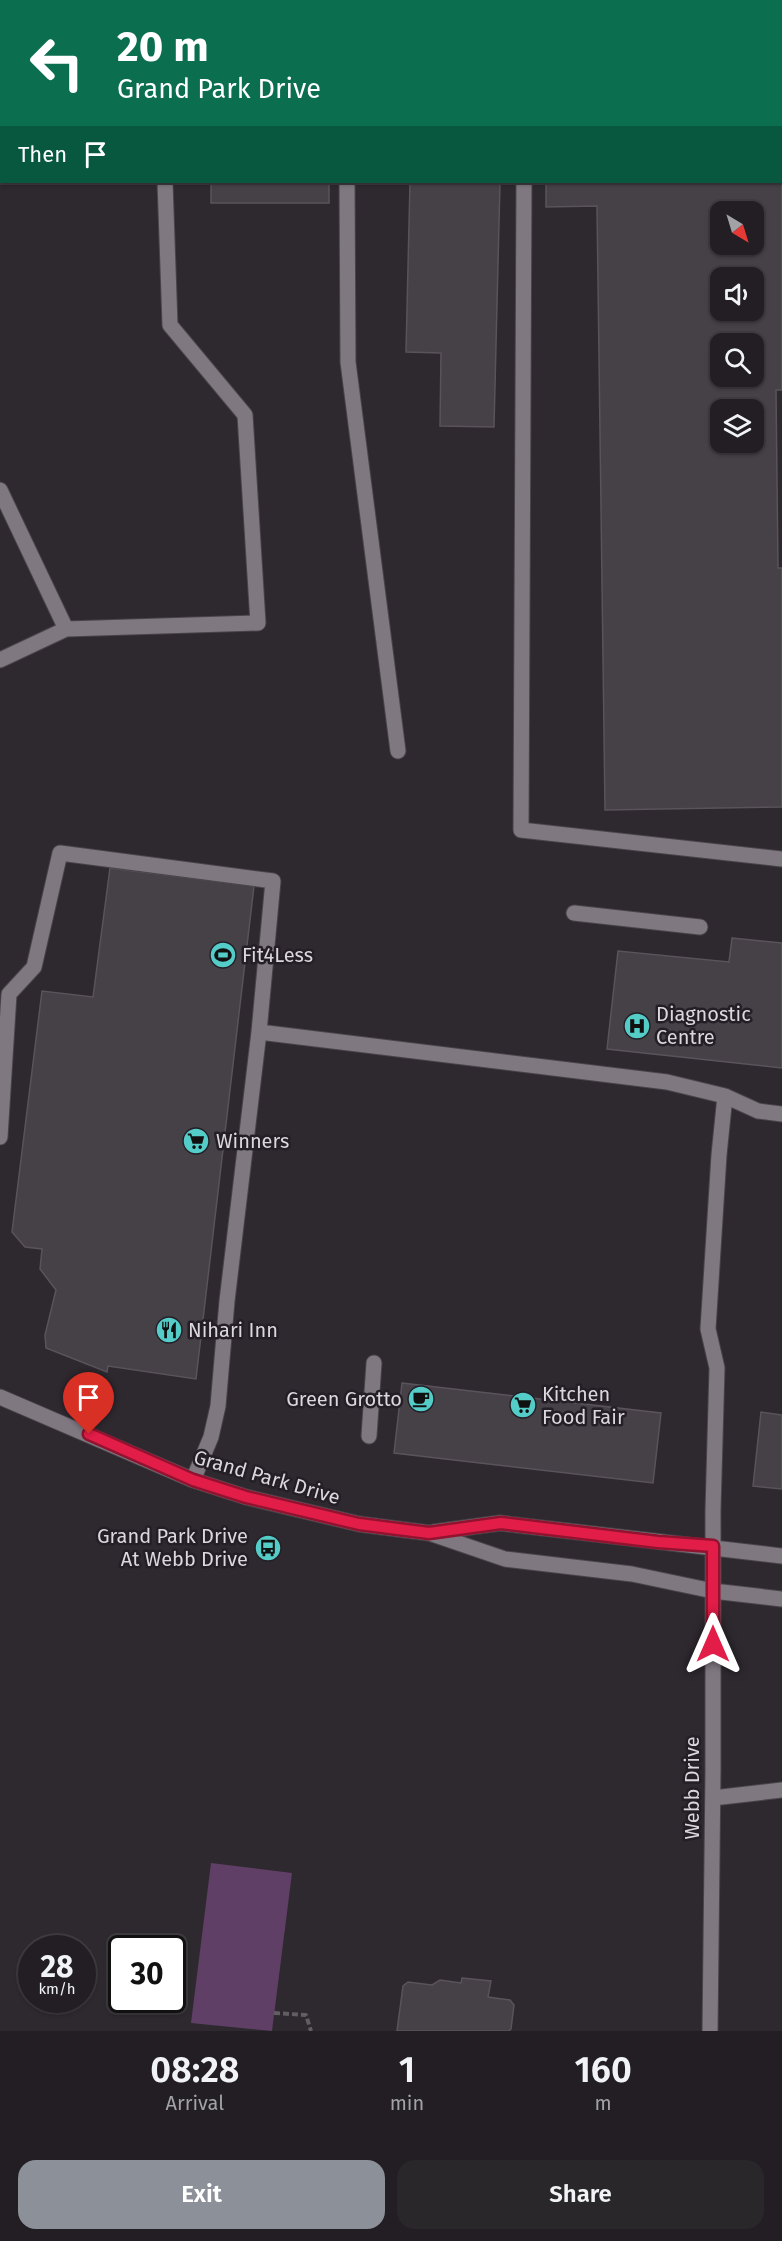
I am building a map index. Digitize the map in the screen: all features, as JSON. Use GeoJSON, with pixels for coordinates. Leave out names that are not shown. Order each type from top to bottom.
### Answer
{"type":"FeatureCollection","features":[{"type":"Feature","properties":{"kind":"street"},"geometry":{"type":"LineString","coordinates":[[0,660],[66,629],[258,623],[245,415],[170,325],[165,183]]}},
{"type":"Feature","properties":{"kind":"street"},"geometry":{"type":"LineString","coordinates":[[347,183],[348,362],[398,751]]}},
{"type":"Feature","properties":{"kind":"street"},"geometry":{"type":"LineString","coordinates":[[524,183],[522,830],[782,859]]}},
{"type":"Feature","properties":{"kind":"street"},"geometry":{"type":"LineString","coordinates":[[0,490],[66,629]]}},
{"type":"Feature","properties":{"kind":"street"},"geometry":{"type":"LineString","coordinates":[[0,1137],[9,994],[34,967],[60,853],[273,881],[259,1032],[227,1301],[218,1406],[211,1437],[193,1480]]}},
{"type":"Feature","properties":{"kind":"street"},"geometry":{"type":"LineString","coordinates":[[574,913],[700,927]]}},
{"type":"Feature","properties":{"kind":"street"},"geometry":{"type":"LineString","coordinates":[[259,1032],[667,1082],[725,1096],[758,1111],[782,1114]]}},
{"type":"Feature","properties":{"kind":"street","name":"Webb Drive"},"geometry":{"type":"LineString","coordinates":[[710,2031],[713,1546],[717,1368],[708,1329],[725,1096]]}},
{"type":"Feature","properties":{"kind":"street"},"geometry":{"type":"LineString","coordinates":[[369,1436],[374,1363]]}},
{"type":"Feature","properties":{"kind":"street","name":"Grand Park Drive"},"geometry":{"type":"LineString","coordinates":[[0,1397],[193,1480],[246,1497],[359,1524],[429,1533],[505,1559],[632,1574],[713,1591],[782,1599]]}},
{"type":"Feature","properties":{"kind":"street","name":"Grand Park Drive"},"geometry":{"type":"LineString","coordinates":[[429,1533],[501,1523],[658,1542],[713,1546],[782,1556]]}},
{"type":"Feature","properties":{"kind":"street"},"geometry":{"type":"LineString","coordinates":[[713,1798],[782,1790]]}},
{"type":"Feature","properties":{"kind":"path"},"geometry":{"type":"LineString","coordinates":[[274,2013],[306,2015],[311,2031]]}},
{"type":"Feature","properties":{"kind":"shaded area"},"geometry":{"type":"Polygon","coordinates":[[[211,1863],[292,1873],[272,2031],[191,2023],[211,1863]]]}},
{"type":"Feature","properties":{"kind":"building"},"geometry":{"type":"Polygon","coordinates":[[[211,183],[329,183],[329,203],[211,203],[211,183]]]}},
{"type":"Feature","properties":{"kind":"building"},"geometry":{"type":"Polygon","coordinates":[[[410,183],[500,183],[494,427],[440,426],[441,353],[406,352],[410,183]]]}},
{"type":"Feature","properties":{"kind":"building"},"geometry":{"type":"Polygon","coordinates":[[[546,183],[782,183],[782,390],[776,390],[778,568],[782,568],[782,807],[605,810],[597,206],[546,207],[546,183]]]}},
{"type":"Feature","properties":{"kind":"building"},"geometry":{"type":"Polygon","coordinates":[[[110,868],[254,886],[196,1379],[108,1366],[107,1372],[46,1348],[45,1335],[56,1290],[40,1269],[42,1249],[25,1247],[12,1232],[42,991],[93,997],[110,868]]]}},
{"type":"Feature","properties":{"kind":"building"},"geometry":{"type":"Polygon","coordinates":[[[732,938],[782,943],[782,1068],[607,1049],[618,951],[729,962],[732,938]]]}},
{"type":"Feature","properties":{"kind":"building"},"geometry":{"type":"Polygon","coordinates":[[[402,1383],[661,1413],[653,1483],[394,1453],[402,1383]]]}},
{"type":"Feature","properties":{"kind":"building"},"geometry":{"type":"Polygon","coordinates":[[[761,1412],[782,1415],[782,1489],[753,1486],[761,1412]]]}},
{"type":"Feature","properties":{"kind":"building"},"geometry":{"type":"Polygon","coordinates":[[[462,1978],[491,1981],[488,1997],[510,2000],[514,2005],[509,2031],[397,2031],[403,1986],[408,1982],[432,1985],[440,1980],[461,1983],[462,1978]]]}},
{"type":"Feature","properties":{"kind":"place","name":"Fit4Less"},"geometry":{"type":"Point","coordinates":[223,955]}},
{"type":"Feature","properties":{"kind":"place","name":"Diagnostic Centre"},"geometry":{"type":"Point","coordinates":[637,1026]}},
{"type":"Feature","properties":{"kind":"place","name":"Winners"},"geometry":{"type":"Point","coordinates":[196,1141]}},
{"type":"Feature","properties":{"kind":"place","name":"Nihari Inn"},"geometry":{"type":"Point","coordinates":[169,1330]}},
{"type":"Feature","properties":{"kind":"place","name":"Green Grotto"},"geometry":{"type":"Point","coordinates":[421,1399]}},
{"type":"Feature","properties":{"kind":"place","name":"Kitchen Food Fair"},"geometry":{"type":"Point","coordinates":[523,1405]}},
{"type":"Feature","properties":{"kind":"place","name":"Grand Park Drive At Webb Drive"},"geometry":{"type":"Point","coordinates":[268,1548]}},
{"type":"Feature","properties":{"kind":"route"},"geometry":{"type":"LineString","coordinates":[[89,1434],[193,1480],[246,1497],[359,1524],[429,1533],[501,1523],[658,1542],[713,1546],[713,1644]]}}]}
